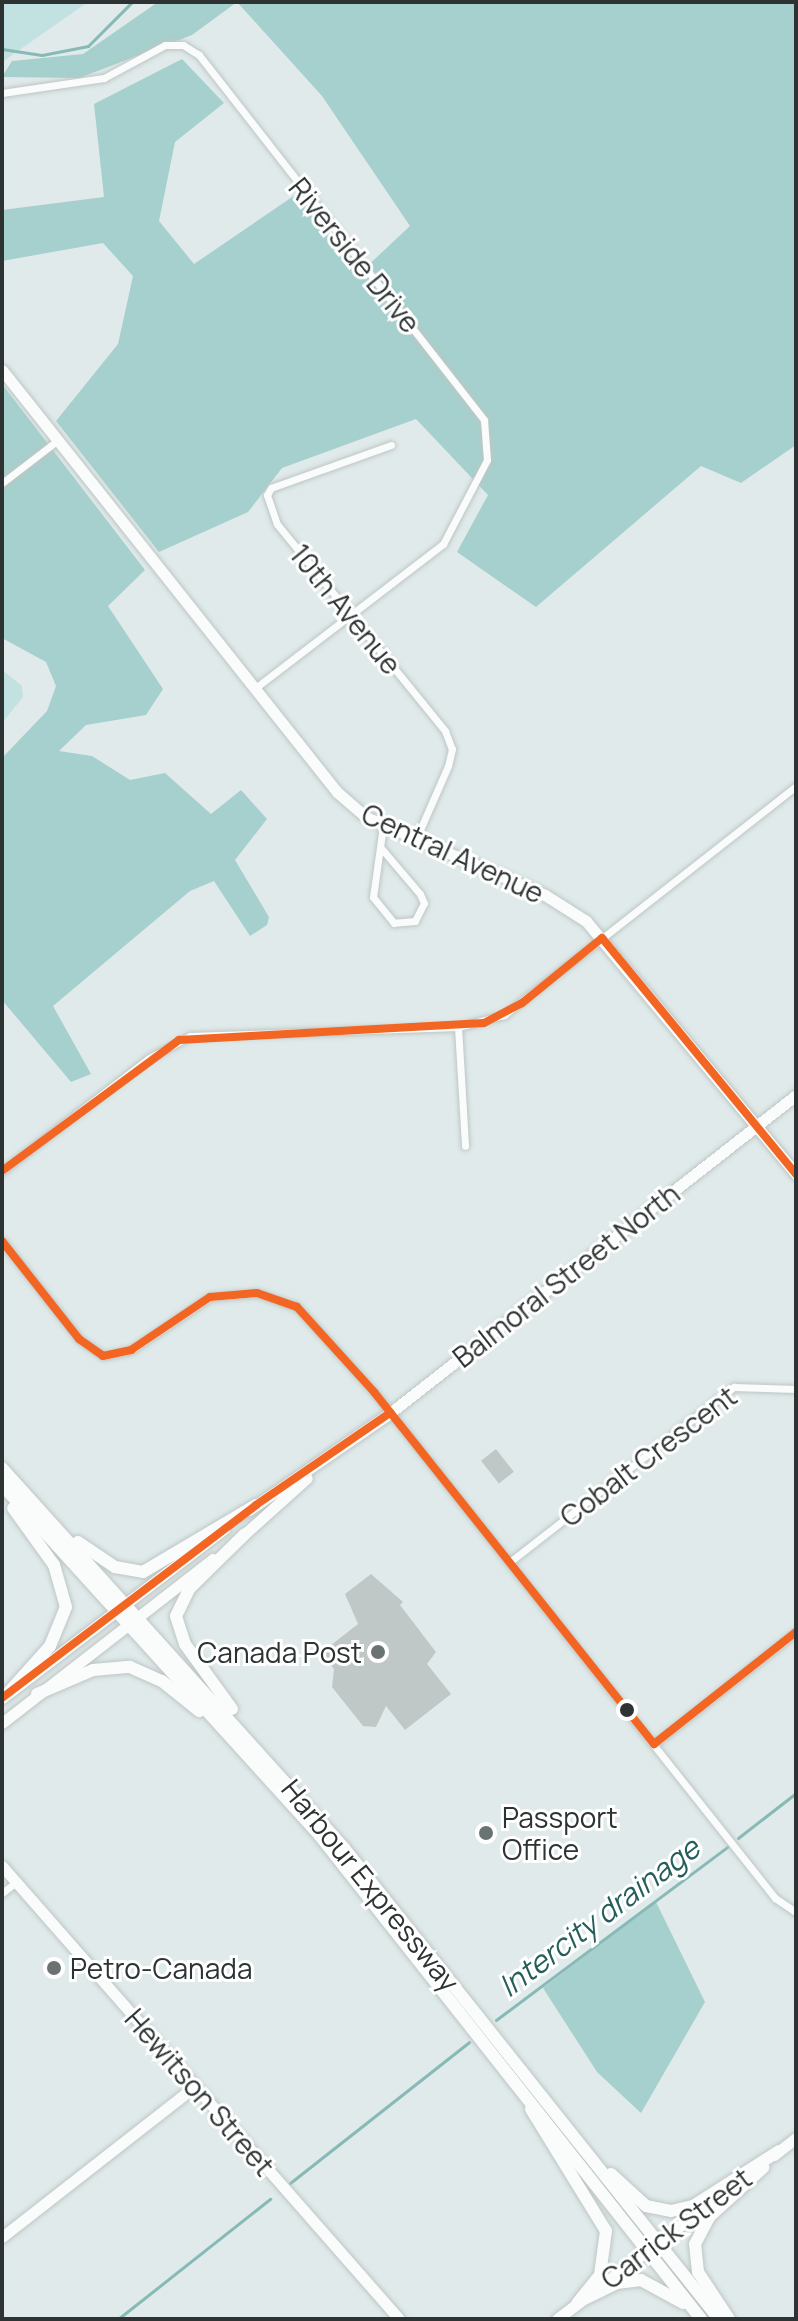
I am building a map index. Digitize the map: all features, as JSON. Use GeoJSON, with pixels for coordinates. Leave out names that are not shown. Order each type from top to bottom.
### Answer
{"type":"FeatureCollection","features":[{"type":"Feature","properties":{"kind":"main road","name":"Harbour Expressway"},"geometry":{"type":"LineString","coordinates":[[2,1468],[122,1607]]}},
{"type":"Feature","properties":{"kind":"main road","name":"Harbour Expressway"},"geometry":{"type":"LineString","coordinates":[[2,1485],[282,1776],[564,2125],[699,2316]]}},
{"type":"Feature","properties":{"kind":"main road"},"geometry":{"type":"LineString","coordinates":[[2,1492],[54,1565],[66,1607],[50,1646],[5,1695]]}},
{"type":"Feature","properties":{"kind":"main road"},"geometry":{"type":"LineString","coordinates":[[55,1526],[115,1567],[143,1572],[256,1505]]}},
{"type":"Feature","properties":{"kind":"main road"},"geometry":{"type":"LineString","coordinates":[[245,1534],[189,1589],[176,1623],[185,1644],[282,1776]]}},
{"type":"Feature","properties":{"kind":"main road","name":"Harbour Expressway"},"geometry":{"type":"LineString","coordinates":[[133,1619],[651,2245],[719,2319]]}},
{"type":"Feature","properties":{"kind":"main road"},"geometry":{"type":"LineString","coordinates":[[37,1694],[93,1670],[130,1667],[182,1696],[255,1763]]}},
{"type":"Feature","properties":{"kind":"main road"},"geometry":{"type":"LineString","coordinates":[[500,2059],[606,2231],[600,2275],[577,2303]]}},
{"type":"Feature","properties":{"kind":"main road"},"geometry":{"type":"LineString","coordinates":[[564,2125],[628,2191],[657,2211],[693,2206],[779,2151]]}},
{"type":"Feature","properties":{"kind":"main road"},"geometry":{"type":"LineString","coordinates":[[729,2319],[698,2272],[695,2244],[710,2216],[779,2151]]}},
{"type":"Feature","properties":{"kind":"main road"},"geometry":{"type":"LineString","coordinates":[[577,2303],[617,2283],[641,2280],[699,2316]]}},
{"type":"Feature","properties":{"kind":"street","name":"Riverside Drive"},"geometry":{"type":"LineString","coordinates":[[2,93],[104,78],[165,45],[183,45],[199,55],[473,402],[489,440],[471,498],[443,544],[254,689]]}},
{"type":"Feature","properties":{"kind":"street","name":"Central Avenue"},"geometry":{"type":"LineString","coordinates":[[2,370],[330,785],[383,826],[545,895],[602,938],[796,1174]]}},
{"type":"Feature","properties":{"kind":"street"},"geometry":{"type":"LineString","coordinates":[[2,483],[58,440]]}},
{"type":"Feature","properties":{"kind":"street","name":"10th Avenue"},"geometry":{"type":"LineString","coordinates":[[391,445],[271,488],[267,495],[277,524],[445,731],[452,749],[415,841]]}},
{"type":"Feature","properties":{"kind":"street"},"geometry":{"type":"LineString","coordinates":[[6,1168],[149,1058],[190,1036],[458,1027],[504,1015],[796,786]]}},
{"type":"Feature","properties":{"kind":"street"},"geometry":{"type":"LineString","coordinates":[[381,848],[420,894],[424,903],[415,921],[394,923],[373,897],[383,826]]}},
{"type":"Feature","properties":{"kind":"street"},"geometry":{"type":"LineString","coordinates":[[458,1027],[465,1146]]}},
{"type":"Feature","properties":{"kind":"street","name":"Balmoral Street North"},"geometry":{"type":"LineString","coordinates":[[5,1695],[256,1505],[335,1454],[390,1413],[796,1095]]}},
{"type":"Feature","properties":{"kind":"street"},"geometry":{"type":"LineString","coordinates":[[2,1241],[79,1339],[103,1356],[131,1350],[210,1297],[268,1295],[297,1307],[319,1326],[511,1561],[775,1898],[796,1912]]}},
{"type":"Feature","properties":{"kind":"street","name":"Cobalt Crescent"},"geometry":{"type":"LineString","coordinates":[[511,1561],[734,1387],[796,1389]]}},
{"type":"Feature","properties":{"kind":"street","name":"Balmoral Street North"},"geometry":{"type":"LineString","coordinates":[[2,1723],[245,1534],[335,1454]]}},
{"type":"Feature","properties":{"kind":"street"},"geometry":{"type":"LineString","coordinates":[[654,1744],[796,1632]]}},
{"type":"Feature","properties":{"kind":"street","name":"Hewitson Street"},"geometry":{"type":"LineString","coordinates":[[2,1866],[399,2319]]}},
{"type":"Feature","properties":{"kind":"street"},"geometry":{"type":"LineString","coordinates":[[2,1893],[16,1882]]}},
{"type":"Feature","properties":{"kind":"street"},"geometry":{"type":"LineString","coordinates":[[2,2237],[195,2086]]}},
{"type":"Feature","properties":{"kind":"street","name":"Carrick Street"},"geometry":{"type":"LineString","coordinates":[[557,2319],[796,2138]]}},
{"type":"Feature","properties":{"kind":"shaded area"},"geometry":{"type":"Polygon","coordinates":[[[2,2],[88,2],[2,62],[2,2]]]}},
{"type":"Feature","properties":{"kind":"shaded area"},"geometry":{"type":"Polygon","coordinates":[[[158,2],[237,2],[192,35],[79,78],[2,77],[12,61],[83,54],[158,2]]]}},
{"type":"Feature","properties":{"kind":"shaded area"},"geometry":{"type":"Polygon","coordinates":[[[237,2],[796,2],[796,445],[741,483],[701,466],[536,607],[457,552],[488,495],[416,419],[282,468],[248,512],[159,552],[56,421],[118,344],[133,276],[103,243],[2,261],[2,210],[104,197],[94,104],[182,59],[224,103],[175,142],[159,221],[194,264],[298,193],[361,272],[410,226],[322,96],[237,2]]]}},
{"type":"Feature","properties":{"kind":"shaded area"},"geometry":{"type":"Polygon","coordinates":[[[2,384],[145,570],[108,606],[163,689],[146,715],[86,725],[59,751],[92,756],[130,780],[165,773],[211,814],[241,790],[267,819],[235,860],[269,917],[267,925],[250,936],[214,881],[190,891],[53,1006],[91,1074],[71,1082],[2,1000],[2,758],[47,711],[56,686],[46,662],[2,638],[2,384]]]}},
{"type":"Feature","properties":{"kind":"shaded area"},"geometry":{"type":"Polygon","coordinates":[[[2,670],[22,686],[23,697],[2,723],[2,670]]]}},
{"type":"Feature","properties":{"kind":"shaded area"},"geometry":{"type":"Polygon","coordinates":[[[656,1902],[705,2002],[641,2113],[597,2072],[543,1988],[656,1902]]]}},
{"type":"Feature","properties":{"kind":"building"},"geometry":{"type":"Polygon","coordinates":[[[496,1449],[514,1472],[499,1484],[481,1461],[496,1449]]]}},
{"type":"Feature","properties":{"kind":"building","name":"Canada Post"},"geometry":{"type":"Polygon","coordinates":[[[371,1574],[403,1602],[400,1605],[436,1652],[427,1664],[451,1694],[405,1730],[386,1706],[376,1727],[363,1726],[332,1687],[334,1669],[321,1653],[358,1624],[345,1594],[371,1574]]]}},
{"type":"Feature","properties":{"kind":"waterway"},"geometry":{"type":"LineString","coordinates":[[2,49],[42,55],[88,46],[132,2]]}},
{"type":"Feature","properties":{"kind":"waterway","name":"Intercity drainage"},"geometry":{"type":"LineString","coordinates":[[738,1838],[796,1793]]}},
{"type":"Feature","properties":{"kind":"waterway","name":"Intercity drainage"},"geometry":{"type":"LineString","coordinates":[[496,2020],[727,1847]]}},
{"type":"Feature","properties":{"kind":"waterway","name":"Intercity drainage"},"geometry":{"type":"LineString","coordinates":[[290,2183],[469,2042]]}},
{"type":"Feature","properties":{"kind":"waterway","name":"Intercity drainage"},"geometry":{"type":"LineString","coordinates":[[118,2319],[270,2199]]}},
{"type":"Feature","properties":{"kind":"transit line"},"geometry":{"type":"LineString","coordinates":[[2,1171],[179,1040],[484,1023],[522,1003],[602,938],[796,1174]]}},
{"type":"Feature","properties":{"kind":"transit line"},"geometry":{"type":"LineString","coordinates":[[2,1241],[79,1339],[103,1356],[131,1350],[210,1297],[257,1293],[297,1307],[374,1392],[654,1744],[796,1632]]}},
{"type":"Feature","properties":{"kind":"transit line"},"geometry":{"type":"LineString","coordinates":[[2,1698],[256,1505],[390,1413]]}},
{"type":"Feature","properties":{"kind":"place","name":"Canada Post"},"geometry":{"type":"Point","coordinates":[378,1652]}},
{"type":"Feature","properties":{"kind":"place","name":"Passport Office"},"geometry":{"type":"Point","coordinates":[486,1833]}},
{"type":"Feature","properties":{"kind":"place","name":"Petro-Canada"},"geometry":{"type":"Point","coordinates":[54,1968]}}]}
